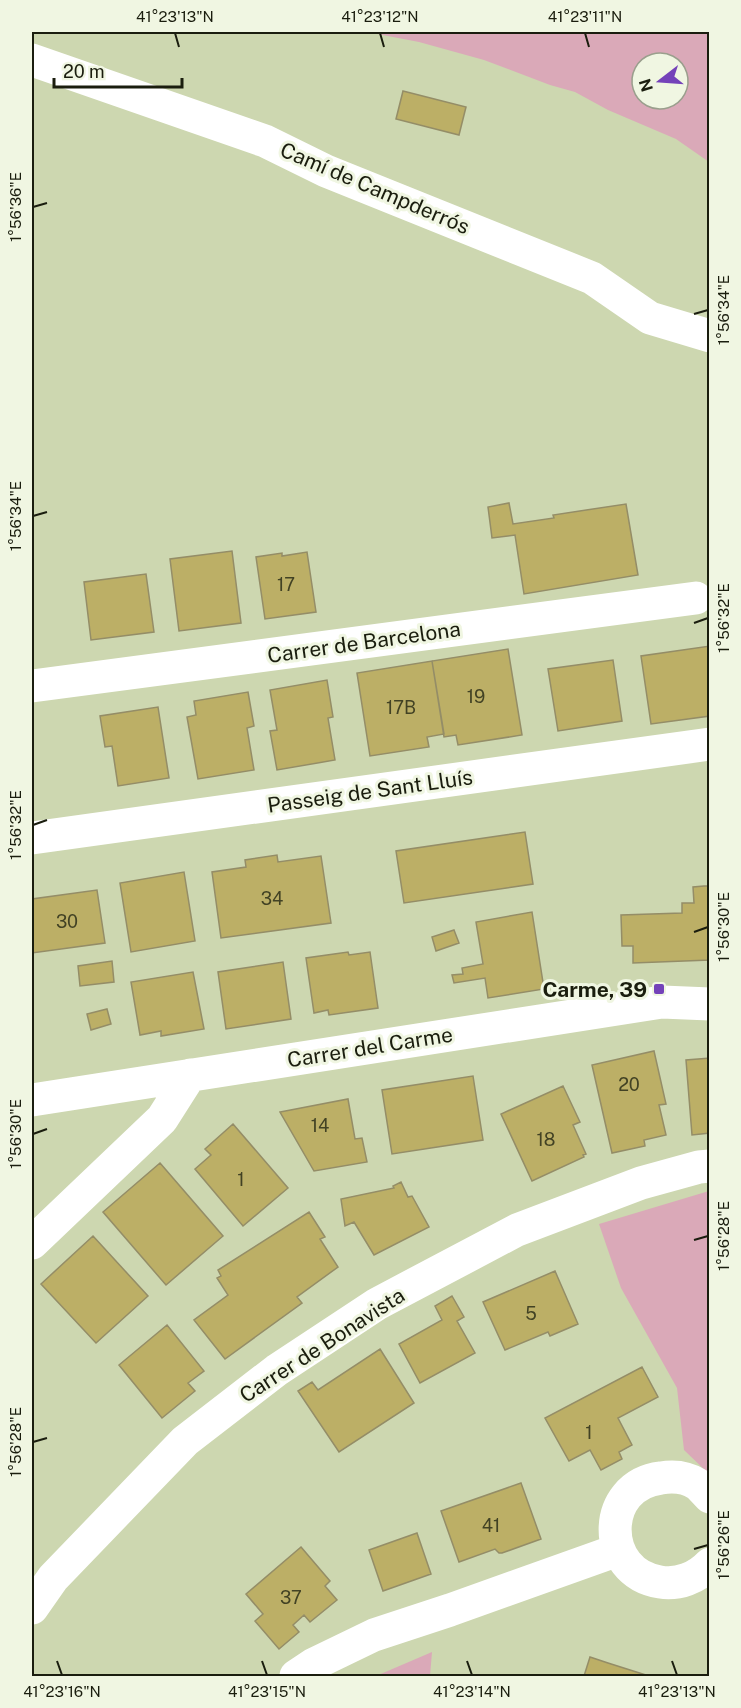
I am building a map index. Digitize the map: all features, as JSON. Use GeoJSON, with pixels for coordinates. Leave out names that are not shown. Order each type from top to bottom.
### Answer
{"type":"FeatureCollection","features":[{"type":"Feature","properties":{"kind":"street","name":"Camí de Campderrós"},"geometry":{"type":"LineString","coordinates":[[32,60],[265,141],[326,171],[592,278],[651,318],[710,336]]}},
{"type":"Feature","properties":{"kind":"street","name":"Carrer de Barcelona"},"geometry":{"type":"LineString","coordinates":[[32,686],[696,598]]}},
{"type":"Feature","properties":{"kind":"street","name":"Passeig de Sant Lluís"},"geometry":{"type":"LineString","coordinates":[[32,838],[710,744]]}},
{"type":"Feature","properties":{"kind":"street","name":"Carrer del Carme"},"geometry":{"type":"LineString","coordinates":[[32,1100],[662,1002],[710,1004]]}},
{"type":"Feature","properties":{"kind":"street"},"geometry":{"type":"LineString","coordinates":[[32,1243],[162,1119],[189,1075]]}},
{"type":"Feature","properties":{"kind":"street","name":"Carrer de Bonavista"},"geometry":{"type":"LineString","coordinates":[[32,1608],[53,1578],[185,1441],[277,1370],[377,1304],[517,1230],[641,1183],[710,1166]]}},
{"type":"Feature","properties":{"kind":"street"},"geometry":{"type":"LineString","coordinates":[[710,1497],[697,1484],[674,1476],[649,1479],[633,1489],[623,1499],[616,1517],[615,1531],[618,1550],[627,1563],[641,1576],[652,1581],[670,1583],[692,1578],[710,1564]]}},
{"type":"Feature","properties":{"kind":"street"},"geometry":{"type":"LineString","coordinates":[[296,1677],[314,1664],[374,1635],[618,1550]]}},
{"type":"Feature","properties":{"kind":"shaded area"},"geometry":{"type":"Polygon","coordinates":[[[367,32],[709,32],[709,162],[676,139],[608,110],[575,92],[484,60],[419,42],[367,32]]]}},
{"type":"Feature","properties":{"kind":"shaded area"},"geometry":{"type":"Polygon","coordinates":[[[709,1191],[709,1474],[684,1450],[677,1388],[621,1288],[599,1224],[709,1191]]]}},
{"type":"Feature","properties":{"kind":"shaded area"},"geometry":{"type":"Polygon","coordinates":[[[432,1652],[430,1676],[376,1676],[432,1652]]]}},
{"type":"Feature","properties":{"kind":"building"},"geometry":{"type":"Polygon","coordinates":[[[403,91],[466,107],[459,135],[396,119],[403,91]]]}},
{"type":"Feature","properties":{"kind":"building"},"geometry":{"type":"Polygon","coordinates":[[[509,503],[513,524],[554,518],[553,515],[626,504],[638,575],[524,594],[515,535],[492,538],[488,507],[509,503]]]}},
{"type":"Feature","properties":{"kind":"building"},"geometry":{"type":"Polygon","coordinates":[[[232,551],[241,623],[179,631],[170,559],[232,551]]]}},
{"type":"Feature","properties":{"kind":"building"},"geometry":{"type":"Polygon","coordinates":[[[307,552],[316,612],[265,619],[256,557],[307,552]]]}},
{"type":"Feature","properties":{"kind":"building"},"geometry":{"type":"Polygon","coordinates":[[[146,574],[154,632],[91,640],[84,582],[146,574]]]}},
{"type":"Feature","properties":{"kind":"building"},"geometry":{"type":"Polygon","coordinates":[[[710,646],[710,716],[651,724],[641,656],[710,646]]]}},
{"type":"Feature","properties":{"kind":"building"},"geometry":{"type":"Polygon","coordinates":[[[508,649],[522,735],[458,745],[456,735],[444,737],[432,661],[508,649]]]}},
{"type":"Feature","properties":{"kind":"building"},"geometry":{"type":"Polygon","coordinates":[[[613,660],[622,721],[558,731],[548,669],[613,660]]]}},
{"type":"Feature","properties":{"kind":"building"},"geometry":{"type":"Polygon","coordinates":[[[432,661],[444,734],[427,737],[429,747],[370,756],[357,673],[432,661]]]}},
{"type":"Feature","properties":{"kind":"building"},"geometry":{"type":"Polygon","coordinates":[[[327,680],[333,717],[328,718],[335,760],[277,770],[270,731],[277,730],[270,690],[327,680]]]}},
{"type":"Feature","properties":{"kind":"building"},"geometry":{"type":"Polygon","coordinates":[[[248,692],[254,726],[247,728],[254,770],[198,779],[187,717],[196,715],[194,701],[248,692]]]}},
{"type":"Feature","properties":{"kind":"building"},"geometry":{"type":"Polygon","coordinates":[[[158,707],[169,778],[118,786],[112,746],[105,747],[100,716],[158,707]]]}},
{"type":"Feature","properties":{"kind":"building"},"geometry":{"type":"Polygon","coordinates":[[[525,832],[533,884],[404,903],[396,851],[525,832]]]}},
{"type":"Feature","properties":{"kind":"building"},"geometry":{"type":"Polygon","coordinates":[[[277,855],[278,862],[321,856],[331,923],[221,938],[212,872],[246,867],[245,860],[277,855]]]}},
{"type":"Feature","properties":{"kind":"building"},"geometry":{"type":"Polygon","coordinates":[[[184,872],[195,941],[131,952],[120,883],[184,872]]]}},
{"type":"Feature","properties":{"kind":"building"},"geometry":{"type":"Polygon","coordinates":[[[710,886],[710,960],[633,963],[633,946],[622,946],[621,915],[682,913],[682,903],[694,903],[693,887],[710,886]]]}},
{"type":"Feature","properties":{"kind":"building"},"geometry":{"type":"Polygon","coordinates":[[[97,890],[105,943],[32,953],[32,899],[97,890]]]}},
{"type":"Feature","properties":{"kind":"building"},"geometry":{"type":"Polygon","coordinates":[[[532,912],[544,989],[488,998],[485,978],[454,983],[452,975],[463,974],[462,968],[483,964],[476,922],[532,912]]]}},
{"type":"Feature","properties":{"kind":"building"},"geometry":{"type":"Polygon","coordinates":[[[454,930],[459,943],[436,951],[432,937],[454,930]]]}},
{"type":"Feature","properties":{"kind":"building"},"geometry":{"type":"Polygon","coordinates":[[[348,952],[349,955],[370,952],[378,1008],[329,1015],[328,1010],[314,1013],[306,958],[348,952]]]}},
{"type":"Feature","properties":{"kind":"building"},"geometry":{"type":"Polygon","coordinates":[[[112,961],[114,982],[80,986],[78,966],[112,961]]]}},
{"type":"Feature","properties":{"kind":"building"},"geometry":{"type":"Polygon","coordinates":[[[283,962],[291,1019],[226,1029],[218,972],[283,962]]]}},
{"type":"Feature","properties":{"kind":"building"},"geometry":{"type":"Polygon","coordinates":[[[193,972],[204,1029],[161,1036],[161,1031],[140,1035],[131,982],[193,972]]]}},
{"type":"Feature","properties":{"kind":"building"},"geometry":{"type":"Polygon","coordinates":[[[107,1009],[111,1024],[91,1030],[87,1014],[107,1009]]]}},
{"type":"Feature","properties":{"kind":"building"},"geometry":{"type":"Polygon","coordinates":[[[654,1051],[666,1104],[659,1105],[666,1135],[644,1140],[645,1146],[612,1153],[592,1065],[654,1051]]]}},
{"type":"Feature","properties":{"kind":"building"},"geometry":{"type":"Polygon","coordinates":[[[710,1058],[710,1133],[692,1135],[686,1060],[710,1058]]]}},
{"type":"Feature","properties":{"kind":"building"},"geometry":{"type":"Polygon","coordinates":[[[473,1076],[483,1140],[392,1154],[382,1090],[473,1076]]]}},
{"type":"Feature","properties":{"kind":"building"},"geometry":{"type":"Polygon","coordinates":[[[563,1086],[580,1122],[573,1125],[586,1154],[532,1181],[501,1114],[563,1086]]]}},
{"type":"Feature","properties":{"kind":"building"},"geometry":{"type":"Polygon","coordinates":[[[348,1099],[355,1139],[362,1138],[367,1162],[314,1171],[280,1112],[348,1099]]]}},
{"type":"Feature","properties":{"kind":"building"},"geometry":{"type":"Polygon","coordinates":[[[233,1124],[288,1188],[243,1226],[195,1169],[211,1155],[205,1149],[233,1124]]]}},
{"type":"Feature","properties":{"kind":"building"},"geometry":{"type":"Polygon","coordinates":[[[160,1163],[223,1236],[166,1285],[103,1212],[160,1163]]]}},
{"type":"Feature","properties":{"kind":"building"},"geometry":{"type":"Polygon","coordinates":[[[401,1182],[408,1197],[412,1196],[429,1227],[374,1255],[354,1222],[345,1226],[341,1199],[394,1188],[393,1186],[401,1182]]]}},
{"type":"Feature","properties":{"kind":"building"},"geometry":{"type":"Polygon","coordinates":[[[309,1212],[325,1237],[320,1239],[338,1267],[297,1297],[302,1303],[225,1359],[194,1320],[228,1295],[217,1278],[221,1276],[218,1270],[309,1212]]]}},
{"type":"Feature","properties":{"kind":"building"},"geometry":{"type":"Polygon","coordinates":[[[93,1236],[148,1296],[96,1343],[41,1284],[93,1236]]]}},
{"type":"Feature","properties":{"kind":"building"},"geometry":{"type":"Polygon","coordinates":[[[555,1271],[578,1324],[550,1336],[548,1332],[505,1350],[483,1302],[555,1271]]]}},
{"type":"Feature","properties":{"kind":"building"},"geometry":{"type":"Polygon","coordinates":[[[452,1296],[464,1317],[457,1321],[475,1353],[420,1383],[399,1344],[442,1320],[435,1306],[452,1296]]]}},
{"type":"Feature","properties":{"kind":"building"},"geometry":{"type":"Polygon","coordinates":[[[167,1325],[204,1371],[188,1383],[195,1391],[162,1418],[119,1365],[167,1325]]]}},
{"type":"Feature","properties":{"kind":"building"},"geometry":{"type":"Polygon","coordinates":[[[380,1349],[414,1403],[339,1452],[298,1391],[312,1382],[318,1390],[380,1349]]]}},
{"type":"Feature","properties":{"kind":"building"},"geometry":{"type":"Polygon","coordinates":[[[642,1367],[658,1397],[618,1418],[632,1445],[619,1452],[622,1459],[601,1470],[590,1450],[569,1461],[545,1418],[642,1367]]]}},
{"type":"Feature","properties":{"kind":"building"},"geometry":{"type":"Polygon","coordinates":[[[521,1483],[541,1539],[502,1553],[495,1549],[459,1562],[441,1511],[521,1483]]]}},
{"type":"Feature","properties":{"kind":"building"},"geometry":{"type":"Polygon","coordinates":[[[417,1533],[431,1574],[383,1591],[369,1550],[417,1533]]]}},
{"type":"Feature","properties":{"kind":"building"},"geometry":{"type":"Polygon","coordinates":[[[301,1547],[330,1581],[325,1586],[337,1600],[310,1622],[304,1615],[293,1625],[299,1632],[279,1649],[255,1621],[263,1614],[246,1594],[301,1547]]]}},
{"type":"Feature","properties":{"kind":"building"},"geometry":{"type":"Polygon","coordinates":[[[590,1657],[608,1663],[649,1676],[584,1676],[590,1657]]]}},
{"type":"Feature","properties":{"kind":"place","name":"Carme, 39"},"geometry":{"type":"Point","coordinates":[659,989]}}]}
